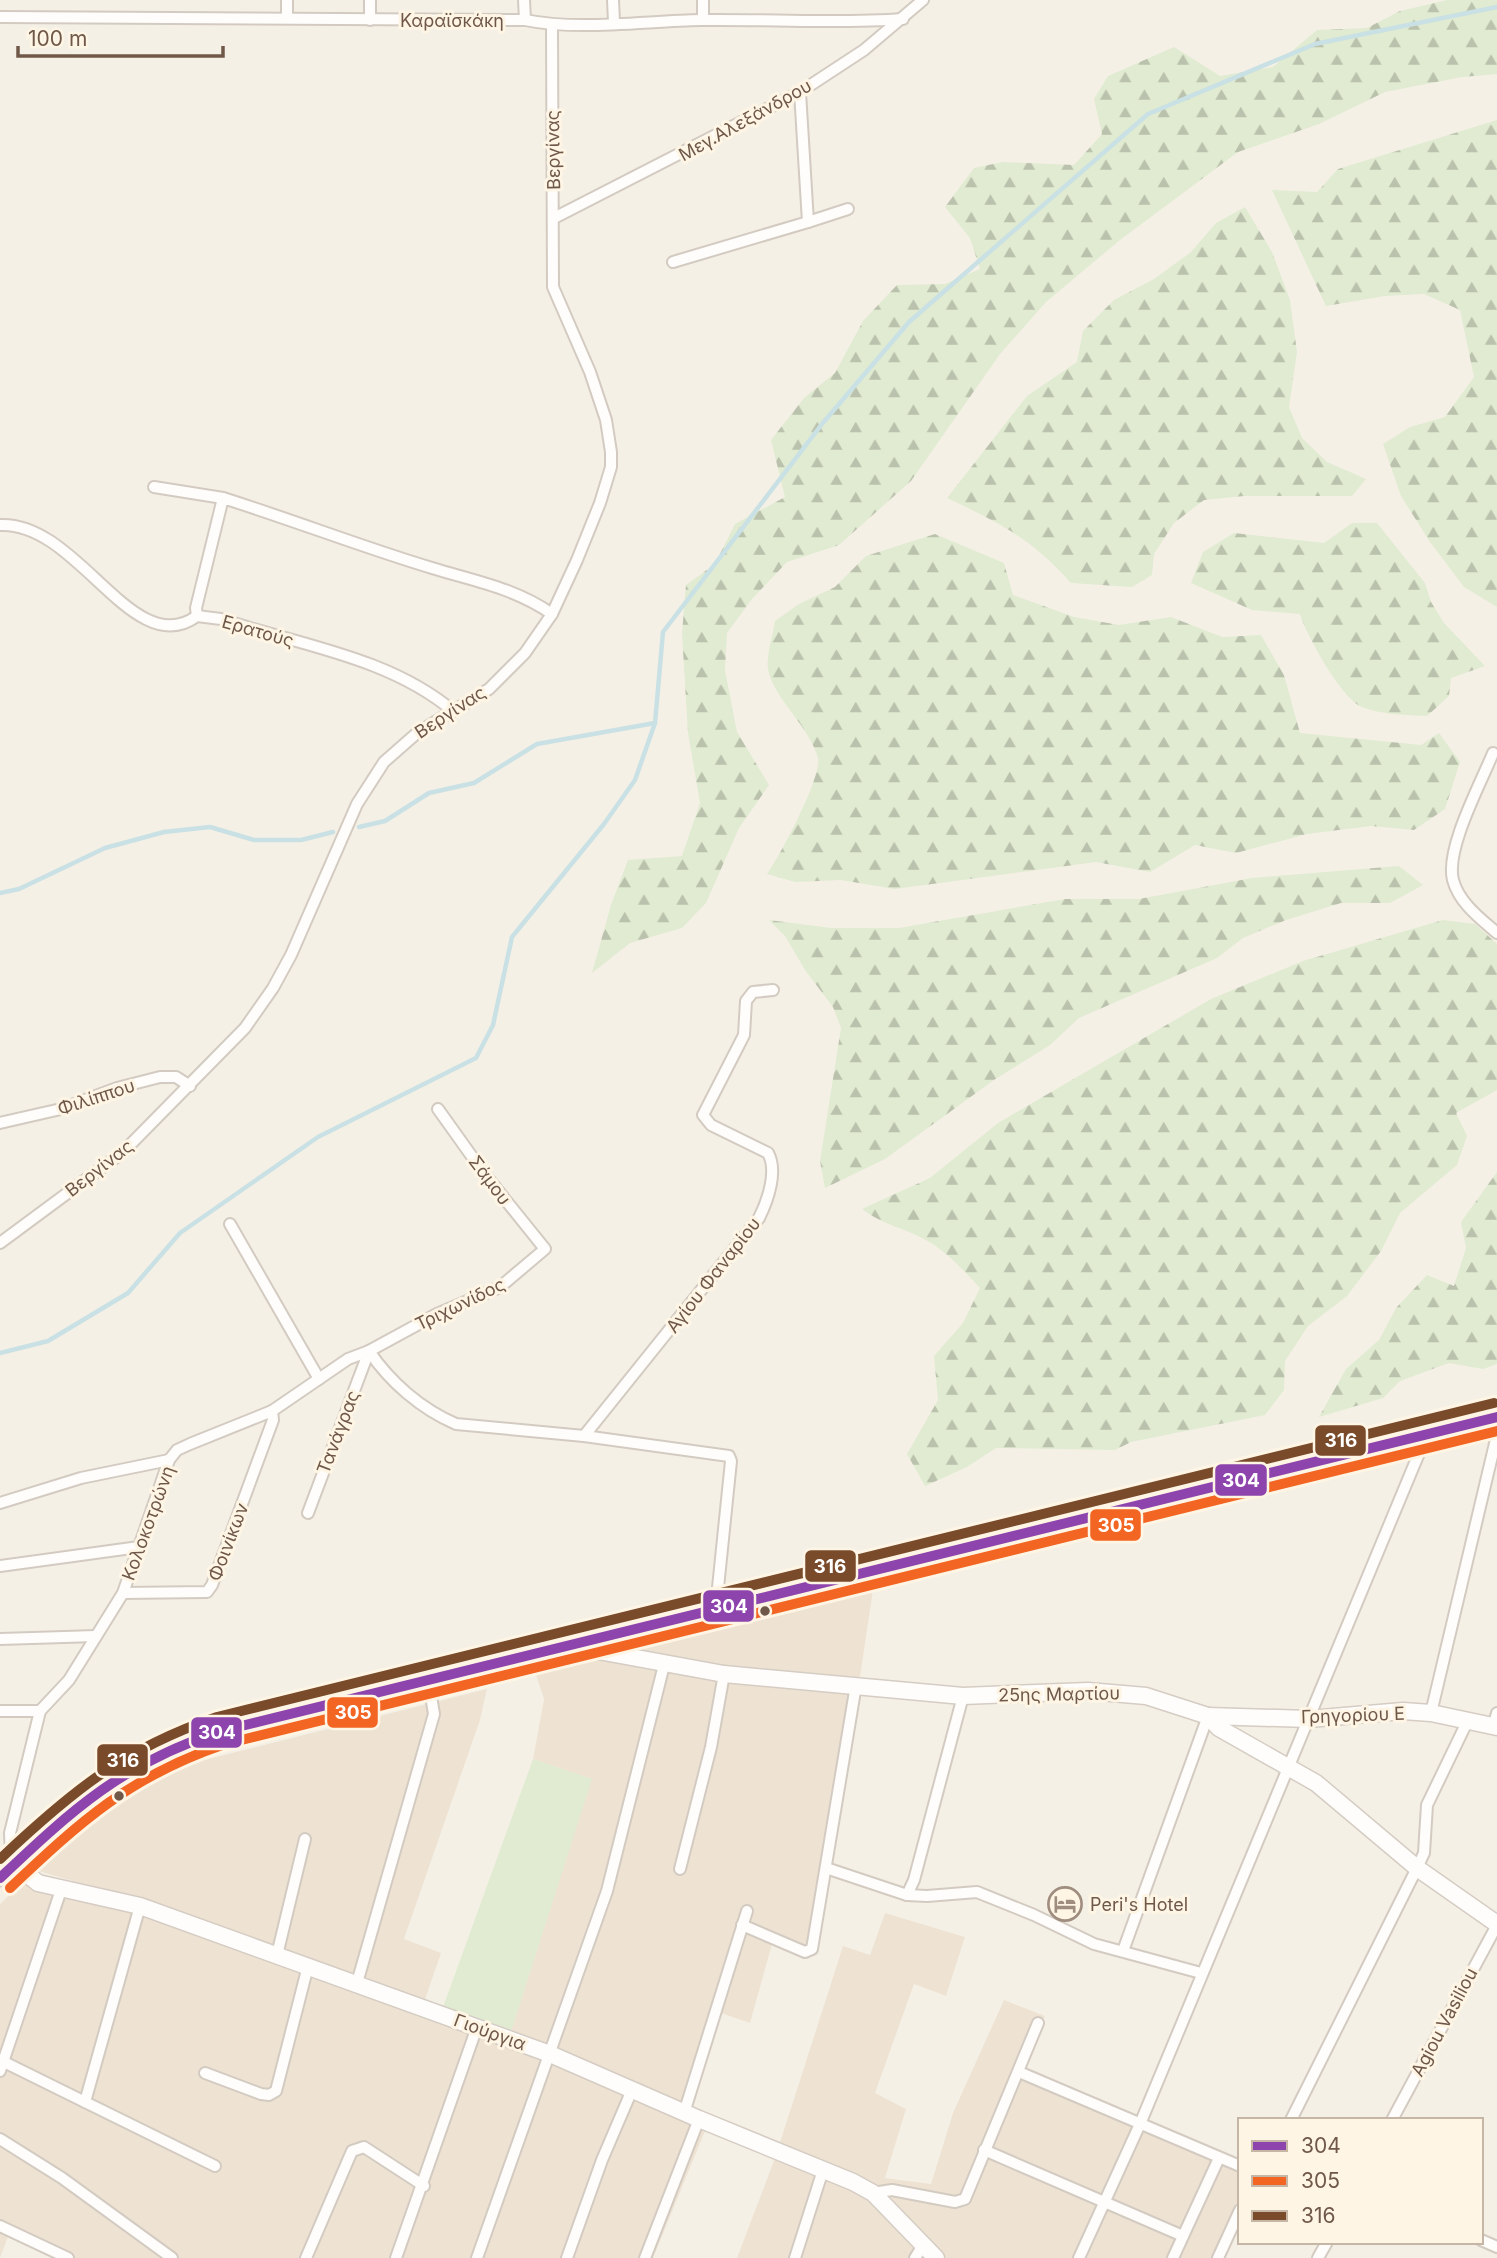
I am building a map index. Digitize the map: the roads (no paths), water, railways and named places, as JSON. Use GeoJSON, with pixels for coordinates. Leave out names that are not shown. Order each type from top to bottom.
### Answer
{"type":"FeatureCollection","features":[{"type":"Feature","properties":{"kind":"street"},"geometry":{"type":"LineString","coordinates":[[287,0],[287,18]]}},
{"type":"Feature","properties":{"kind":"street"},"geometry":{"type":"LineString","coordinates":[[370,0],[370,20]]}},
{"type":"Feature","properties":{"kind":"street"},"geometry":{"type":"LineString","coordinates":[[524,0],[525,20]]}},
{"type":"Feature","properties":{"kind":"street"},"geometry":{"type":"LineString","coordinates":[[613,0],[614,22]]}},
{"type":"Feature","properties":{"kind":"street"},"geometry":{"type":"LineString","coordinates":[[703,0],[703,20]]}},
{"type":"Feature","properties":{"kind":"street","name":"Μεγ.Αλεξάνδρου"},"geometry":{"type":"LineString","coordinates":[[554,218],[800,92],[864,50],[923,0]]}},
{"type":"Feature","properties":{"kind":"street","name":"Καραϊσκάκη"},"geometry":{"type":"LineString","coordinates":[[0,17],[525,20],[552,26],[703,20],[903,19]]}},
{"type":"Feature","properties":{"kind":"street","name":"Βεργίνας"},"geometry":{"type":"LineString","coordinates":[[0,1243],[123,1152],[245,1028],[273,988],[291,955],[357,804],[384,762],[399,745],[489,689],[526,653],[552,614],[600,503],[611,467],[611,453],[606,420],[590,372],[555,297],[552,26]]}},
{"type":"Feature","properties":{"kind":"street"},"geometry":{"type":"LineString","coordinates":[[800,92],[807,222]]}},
{"type":"Feature","properties":{"kind":"street"},"geometry":{"type":"LineString","coordinates":[[673,262],[848,209]]}},
{"type":"Feature","properties":{"kind":"street"},"geometry":{"type":"LineString","coordinates":[[154,487],[223,498],[266,510],[432,568],[519,593],[552,614]]}},
{"type":"Feature","properties":{"kind":"street"},"geometry":{"type":"LineString","coordinates":[[197,616],[196,608],[223,498]]}},
{"type":"Feature","properties":{"kind":"street","name":"Ερατούς"},"geometry":{"type":"LineString","coordinates":[[0,525],[16,524],[57,543],[126,608],[145,620],[166,625],[190,621],[197,616],[221,619],[386,671],[434,695],[453,711]]}},
{"type":"Feature","properties":{"kind":"street"},"geometry":{"type":"LineString","coordinates":[[1493,753],[1458,840],[1452,863],[1453,881],[1466,905],[1497,933]]}},
{"type":"Feature","properties":{"kind":"street","name":"Αγίου Φαναρίου"},"geometry":{"type":"LineString","coordinates":[[584,1436],[759,1218],[766,1204],[773,1166],[768,1153],[711,1125],[703,1115],[744,1035],[746,1001],[752,992],[773,990]]}},
{"type":"Feature","properties":{"kind":"street","name":"Φιλίππου"},"geometry":{"type":"LineString","coordinates":[[0,1123],[61,1109],[117,1088],[160,1077],[176,1077],[190,1086]]}},
{"type":"Feature","properties":{"kind":"street","name":"Σάμου"},"geometry":{"type":"LineString","coordinates":[[438,1108],[482,1172],[545,1249]]}},
{"type":"Feature","properties":{"kind":"street"},"geometry":{"type":"LineString","coordinates":[[230,1224],[319,1379]]}},
{"type":"Feature","properties":{"kind":"street","name":"Τριχωνίδος"},"geometry":{"type":"LineString","coordinates":[[369,1351],[437,1314],[500,1287],[545,1249]]}},
{"type":"Feature","properties":{"kind":"street"},"geometry":{"type":"LineString","coordinates":[[369,1351],[380,1368],[415,1400],[456,1424],[584,1436],[729,1456],[731,1461],[716,1607]]}},
{"type":"Feature","properties":{"kind":"street","name":"Κολοκοτρώνη"},"geometry":{"type":"LineString","coordinates":[[15,1864],[11,1857],[10,1833],[40,1711],[69,1680],[123,1592],[169,1460],[177,1450],[272,1411],[348,1359],[369,1351]]}},
{"type":"Feature","properties":{"kind":"street","name":"Τανάγρας"},"geometry":{"type":"LineString","coordinates":[[308,1513],[369,1351]]}},
{"type":"Feature","properties":{"kind":"street","name":"Φοινίκων"},"geometry":{"type":"LineString","coordinates":[[123,1592],[207,1592],[212,1585],[273,1420],[272,1411]]}},
{"type":"Feature","properties":{"kind":"street"},"geometry":{"type":"LineString","coordinates":[[0,1878],[111,1782],[166,1751],[203,1737],[428,1678],[1497,1417]]}},
{"type":"Feature","properties":{"kind":"street"},"geometry":{"type":"LineString","coordinates":[[1079,2258],[1140,2124],[1427,1434]]}},
{"type":"Feature","properties":{"kind":"street"},"geometry":{"type":"LineString","coordinates":[[1431,1713],[1497,1435]]}},
{"type":"Feature","properties":{"kind":"street"},"geometry":{"type":"LineString","coordinates":[[0,1503],[82,1478],[169,1460]]}},
{"type":"Feature","properties":{"kind":"street"},"geometry":{"type":"LineString","coordinates":[[0,1566],[139,1547]]}},
{"type":"Feature","properties":{"kind":"street"},"geometry":{"type":"LineString","coordinates":[[618,1632],[626,1652],[635,1660]]}},
{"type":"Feature","properties":{"kind":"street"},"geometry":{"type":"LineString","coordinates":[[0,1639],[96,1636]]}},
{"type":"Feature","properties":{"kind":"street","name":"25ης Μαρτίου"},"geometry":{"type":"LineString","coordinates":[[566,1645],[635,1660],[724,1674],[964,1696],[1119,1692],[1182,1705],[1208,1716],[1219,1728],[1289,1765],[1348,1807],[1417,1868],[1497,1925]]}},
{"type":"Feature","properties":{"kind":"street"},"geometry":{"type":"LineString","coordinates":[[477,2258],[607,1891],[664,1665]]}},
{"type":"Feature","properties":{"kind":"street"},"geometry":{"type":"LineString","coordinates":[[680,1869],[711,1747],[724,1674]]}},
{"type":"Feature","properties":{"kind":"street"},"geometry":{"type":"LineString","coordinates":[[357,1983],[434,1714],[428,1678]]}},
{"type":"Feature","properties":{"kind":"street"},"geometry":{"type":"LineString","coordinates":[[742,1925],[805,1952],[812,1949],[856,1685]]}},
{"type":"Feature","properties":{"kind":"street"},"geometry":{"type":"LineString","coordinates":[[907,1895],[914,1880],[964,1696]]}},
{"type":"Feature","properties":{"kind":"street"},"geometry":{"type":"LineString","coordinates":[[0,1712],[40,1711]]}},
{"type":"Feature","properties":{"kind":"street","name":"Γρηγορίου Ε"},"geometry":{"type":"LineString","coordinates":[[1208,1716],[1224,1714],[1309,1718],[1403,1711],[1496,1722]]}},
{"type":"Feature","properties":{"kind":"street"},"geometry":{"type":"LineString","coordinates":[[1123,1951],[1208,1716]]}},
{"type":"Feature","properties":{"kind":"street"},"geometry":{"type":"LineString","coordinates":[[1292,2118],[1424,1853],[1427,1805],[1468,1720]]}},
{"type":"Feature","properties":{"kind":"street"},"geometry":{"type":"LineString","coordinates":[[277,1955],[306,1839]]}},
{"type":"Feature","properties":{"kind":"street","name":"Γιούργια"},"geometry":{"type":"LineString","coordinates":[[15,1864],[38,1882],[61,1890],[140,1906],[550,2054],[873,2193],[919,2252],[936,2258]]}},
{"type":"Feature","properties":{"kind":"street"},"geometry":{"type":"LineString","coordinates":[[826,1867],[907,1895],[977,1892],[1034,1915],[1094,1944],[1201,1973]]}},
{"type":"Feature","properties":{"kind":"street"},"geometry":{"type":"LineString","coordinates":[[61,1890],[2,2066],[85,2102],[215,2166]]}},
{"type":"Feature","properties":{"kind":"street"},"geometry":{"type":"LineString","coordinates":[[85,2102],[140,1906]]}},
{"type":"Feature","properties":{"kind":"street"},"geometry":{"type":"LineString","coordinates":[[645,2258],[691,2116],[747,1911]]}},
{"type":"Feature","properties":{"kind":"street","name":"Agiou Vasiliou"},"geometry":{"type":"LineString","coordinates":[[1393,2118],[1497,1925]]}},
{"type":"Feature","properties":{"kind":"street"},"geometry":{"type":"LineString","coordinates":[[205,2073],[261,2094],[269,2095],[275,2091],[308,1966]]}},
{"type":"Feature","properties":{"kind":"street"},"geometry":{"type":"LineString","coordinates":[[873,2193],[892,2190],[961,2202],[1038,2023]]}},
{"type":"Feature","properties":{"kind":"street"},"geometry":{"type":"LineString","coordinates":[[396,2258],[424,2186],[477,2027]]}},
{"type":"Feature","properties":{"kind":"street"},"geometry":{"type":"LineString","coordinates":[[1019,2072],[1238,2165]]}},
{"type":"Feature","properties":{"kind":"street"},"geometry":{"type":"LineString","coordinates":[[567,2258],[602,2160],[632,2090]]}},
{"type":"Feature","properties":{"kind":"street"},"geometry":{"type":"LineString","coordinates":[[0,2139],[62,2178],[172,2258]]}},
{"type":"Feature","properties":{"kind":"street"},"geometry":{"type":"LineString","coordinates":[[306,2258],[352,2151],[356,2148],[364,2147],[424,2186]]}},
{"type":"Feature","properties":{"kind":"street"},"geometry":{"type":"LineString","coordinates":[[984,2150],[1184,2236]]}},
{"type":"Feature","properties":{"kind":"street"},"geometry":{"type":"LineString","coordinates":[[1173,2258],[1219,2158]]}},
{"type":"Feature","properties":{"kind":"street"},"geometry":{"type":"LineString","coordinates":[[795,2258],[823,2171]]}},
{"type":"Feature","properties":{"kind":"street"},"geometry":{"type":"LineString","coordinates":[[1218,2258],[1238,2214]]}},
{"type":"Feature","properties":{"kind":"street"},"geometry":{"type":"LineString","coordinates":[[0,2226],[68,2258]]}},
{"type":"Feature","properties":{"kind":"waterway"},"geometry":{"type":"LineString","coordinates":[[0,1353],[48,1341],[128,1293],[180,1233],[318,1137],[476,1058],[493,1025],[512,937],[604,824],[635,780],[655,723],[663,632],[822,424],[909,322],[1148,114],[1315,44],[1497,7]]}},
{"type":"Feature","properties":{"kind":"waterway"},"geometry":{"type":"LineString","coordinates":[[359,827],[385,821],[429,793],[474,783],[537,744],[655,723]]}},
{"type":"Feature","properties":{"kind":"waterway"},"geometry":{"type":"LineString","coordinates":[[0,893],[19,889],[105,848],[164,832],[210,827],[254,840],[301,840],[333,832]]}},
{"type":"Feature","properties":{"kind":"place","name":"Peri's Hotel"},"geometry":{"type":"Point","coordinates":[1065,1904]}}]}
